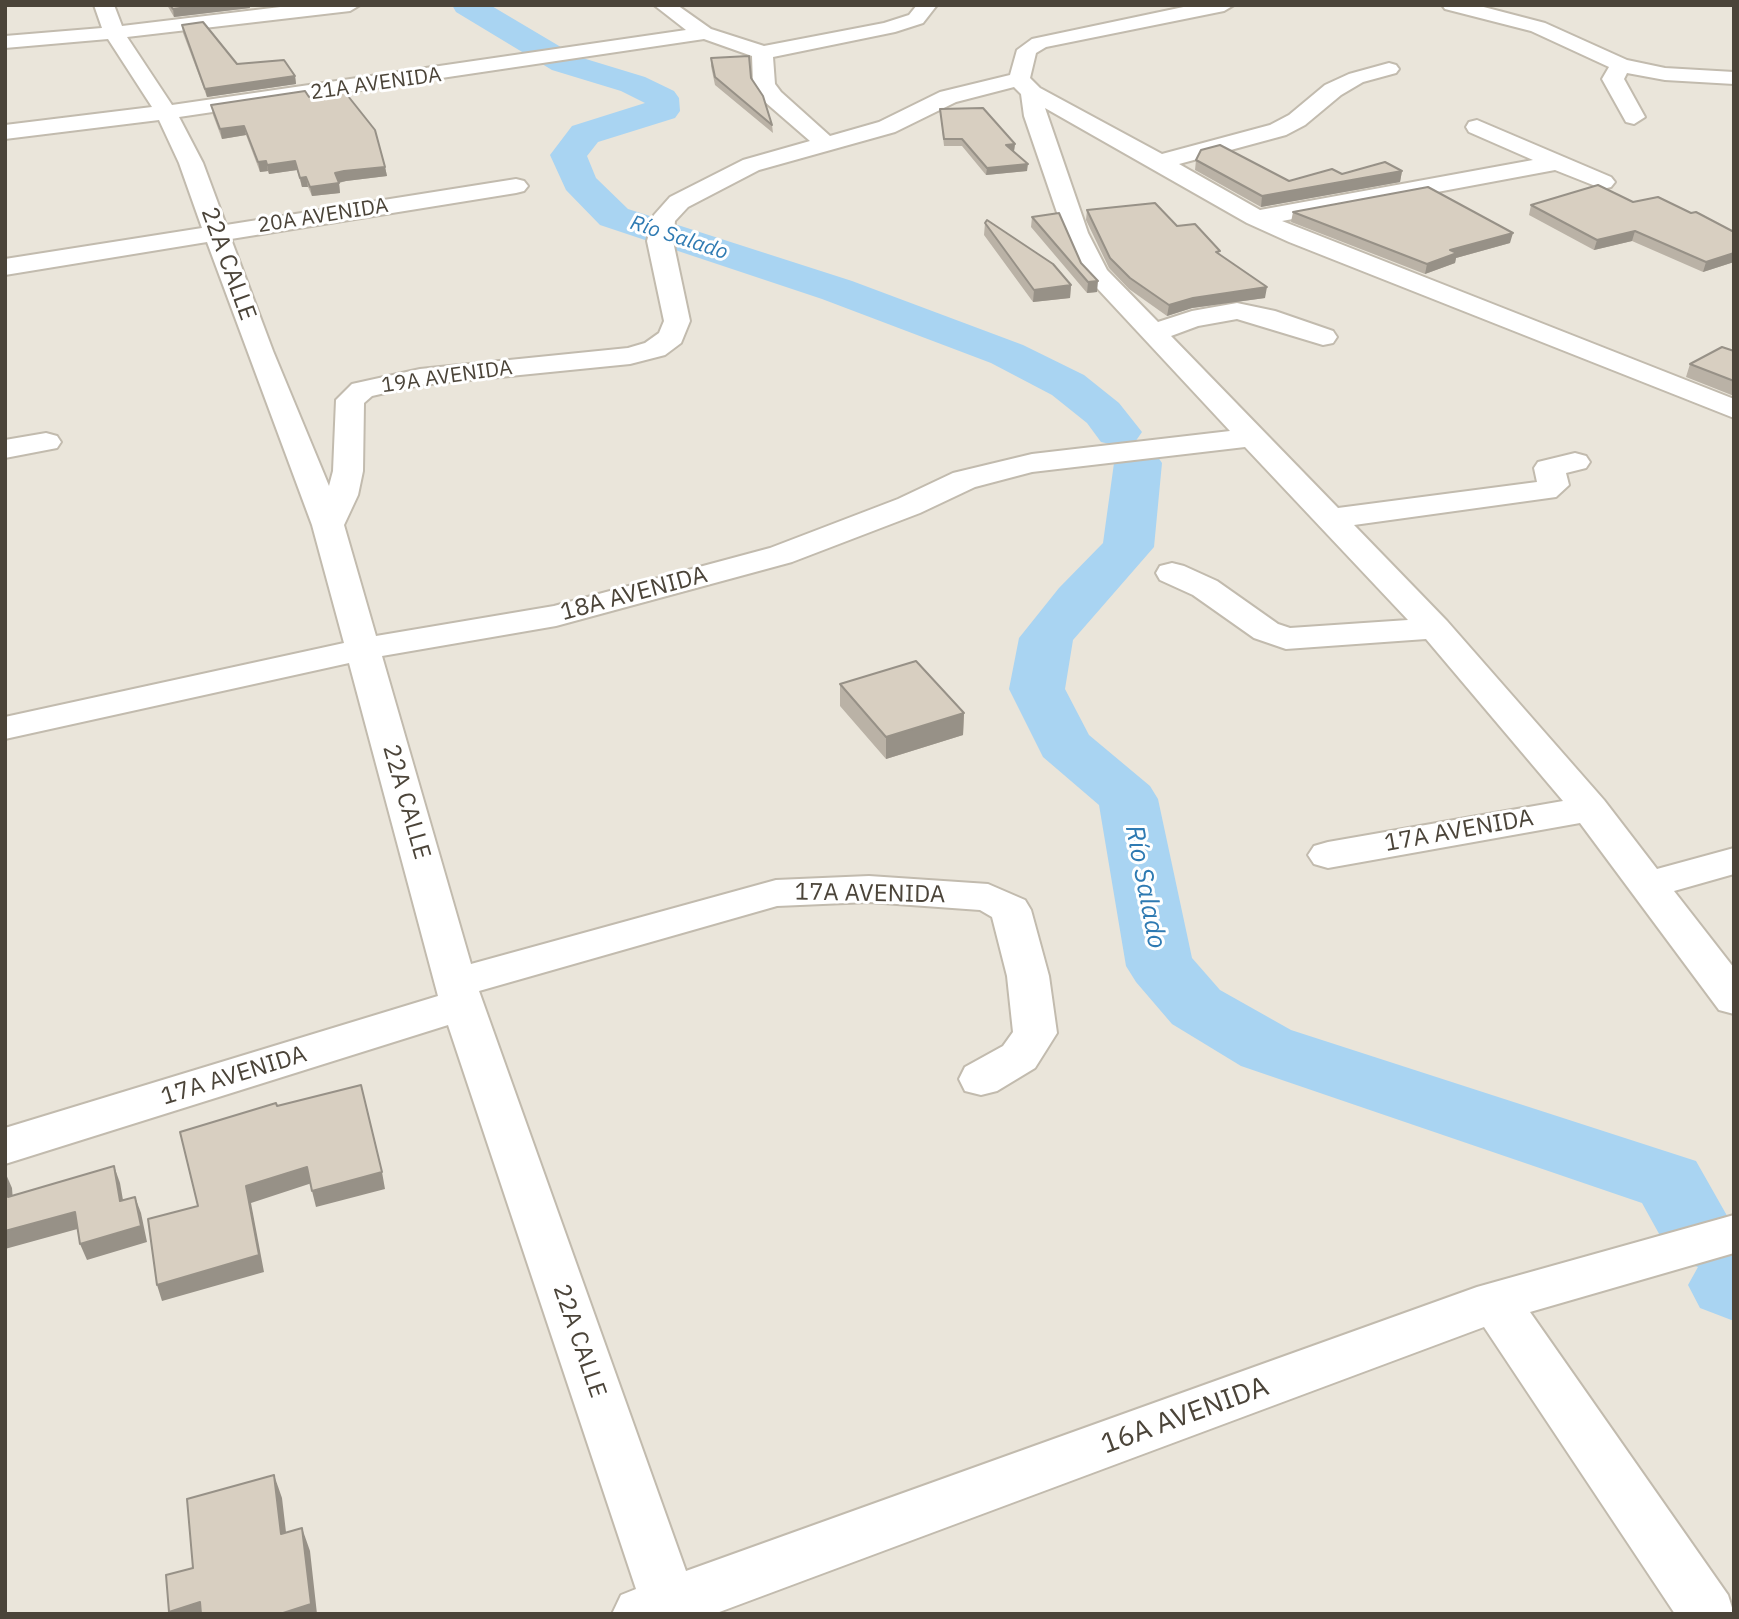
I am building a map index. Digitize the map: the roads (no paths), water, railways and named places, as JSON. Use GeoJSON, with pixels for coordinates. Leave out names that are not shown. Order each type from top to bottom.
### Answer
{"type":"FeatureCollection","features":[{"type":"Feature","properties":{"kind":"street"},"geometry":{"type":"LineString","coordinates":[[5,42],[109,19],[351,5]]}},
{"type":"Feature","properties":{"kind":"street"},"geometry":{"type":"LineString","coordinates":[[664,5],[704,33],[736,41],[762,53],[895,26],[916,19],[927,5]]}},
{"type":"Feature","properties":{"kind":"street"},"geometry":{"type":"LineString","coordinates":[[1224,5],[1039,43],[1027,50],[1021,64],[1036,98],[1076,233],[1096,273],[1152,334],[1333,518],[1435,628],[1590,809],[1734,999]]}},
{"type":"Feature","properties":{"kind":"street"},"geometry":{"type":"LineString","coordinates":[[1452,5],[1538,27],[1621,65],[1665,74],[1734,78]]}},
{"type":"Feature","properties":{"kind":"street","name":"22A CALLE"},"geometry":{"type":"LineString","coordinates":[[109,19],[166,112],[191,163],[328,526],[459,994],[662,1610]]}},
{"type":"Feature","properties":{"kind":"street","name":"21A AVENIDA"},"geometry":{"type":"LineString","coordinates":[[5,132],[553,58],[704,33]]}},
{"type":"Feature","properties":{"kind":"street"},"geometry":{"type":"LineString","coordinates":[[762,53],[761,71],[769,90],[826,144],[887,127],[948,97],[1036,98],[1094,124],[1256,218],[1734,409]]}},
{"type":"Feature","properties":{"kind":"street"},"geometry":{"type":"LineString","coordinates":[[1621,65],[1613,79],[1634,117]]}},
{"type":"Feature","properties":{"kind":"street"},"geometry":{"type":"LineString","coordinates":[[1158,162],[1278,130],[1297,120],[1334,90],[1356,78],[1389,69]]}},
{"type":"Feature","properties":{"kind":"street"},"geometry":{"type":"LineString","coordinates":[[1477,127],[1603,182]]}},
{"type":"Feature","properties":{"kind":"street","name":"19A AVENIDA"},"geometry":{"type":"LineString","coordinates":[[328,526],[342,495],[348,471],[350,400],[362,390],[420,377],[629,356],[655,349],[671,337],[677,321],[676,304],[665,273],[662,231],[679,202],[751,165],[826,144]]}},
{"type":"Feature","properties":{"kind":"street"},"geometry":{"type":"LineString","coordinates":[[1256,218],[1559,162]]}},
{"type":"Feature","properties":{"kind":"street","name":"20A AVENIDA"},"geometry":{"type":"LineString","coordinates":[[5,267],[516,186]]}},
{"type":"Feature","properties":{"kind":"street"},"geometry":{"type":"LineString","coordinates":[[1152,334],[1192,319],[1237,311],[1266,317],[1323,337]]}},
{"type":"Feature","properties":{"kind":"street","name":"18A AVENIDA"},"geometry":{"type":"LineString","coordinates":[[5,728],[363,649],[556,616],[781,555],[909,506],[964,480],[1032,463],[1253,437]]}},
{"type":"Feature","properties":{"kind":"street"},"geometry":{"type":"LineString","coordinates":[[5,449],[46,442]]}},
{"type":"Feature","properties":{"kind":"street"},"geometry":{"type":"LineString","coordinates":[[1333,518],[1545,491],[1554,485],[1549,468],[1575,462]]}},
{"type":"Feature","properties":{"kind":"street"},"geometry":{"type":"LineString","coordinates":[[1172,573],[1205,588],[1266,631],[1286,639],[1435,628]]}},
{"type":"Feature","properties":{"kind":"street","name":"17A AVENIDA"},"geometry":{"type":"LineString","coordinates":[[1328,855],[1472,827],[1590,809]]}},
{"type":"Feature","properties":{"kind":"street"},"geometry":{"type":"LineString","coordinates":[[1648,885],[1734,861]]}},
{"type":"Feature","properties":{"kind":"street","name":"17A AVENIDA"},"geometry":{"type":"LineString","coordinates":[[5,1146],[239,1076],[459,994],[776,893],[869,889],[988,897],[1011,910],[1028,976],[1035,1033],[1019,1057],[981,1079]]}},
{"type":"Feature","properties":{"kind":"street","name":"16A AVENIDA"},"geometry":{"type":"LineString","coordinates":[[662,1610],[1496,1302],[1734,1234]]}},
{"type":"Feature","properties":{"kind":"street"},"geometry":{"type":"LineString","coordinates":[[1496,1302],[1708,1614]]}},
{"type":"Feature","properties":{"kind":"waterway","name":"Río Salado"},"geometry":{"type":"LineString","coordinates":[[467,5],[564,63],[633,84],[662,98],[663,111],[585,134],[568,155],[579,182],[614,217],[837,290],[1007,354],[1068,385],[1103,413],[1118,432]]}},
{"type":"Feature","properties":{"kind":"waterway","name":"Río Salado"},"geometry":{"type":"LineString","coordinates":[[1138,463],[1128,547],[1078,599],[1046,638],[1037,689],[1064,744],[1128,799],[1160,966],[1196,1007],[1266,1048],[1669,1182],[1700,1237]]}},
{"type":"Feature","properties":{"kind":"waterway","name":"Río Salado"},"geometry":{"type":"LineString","coordinates":[[1728,1285],[1734,1289]]}}]}
